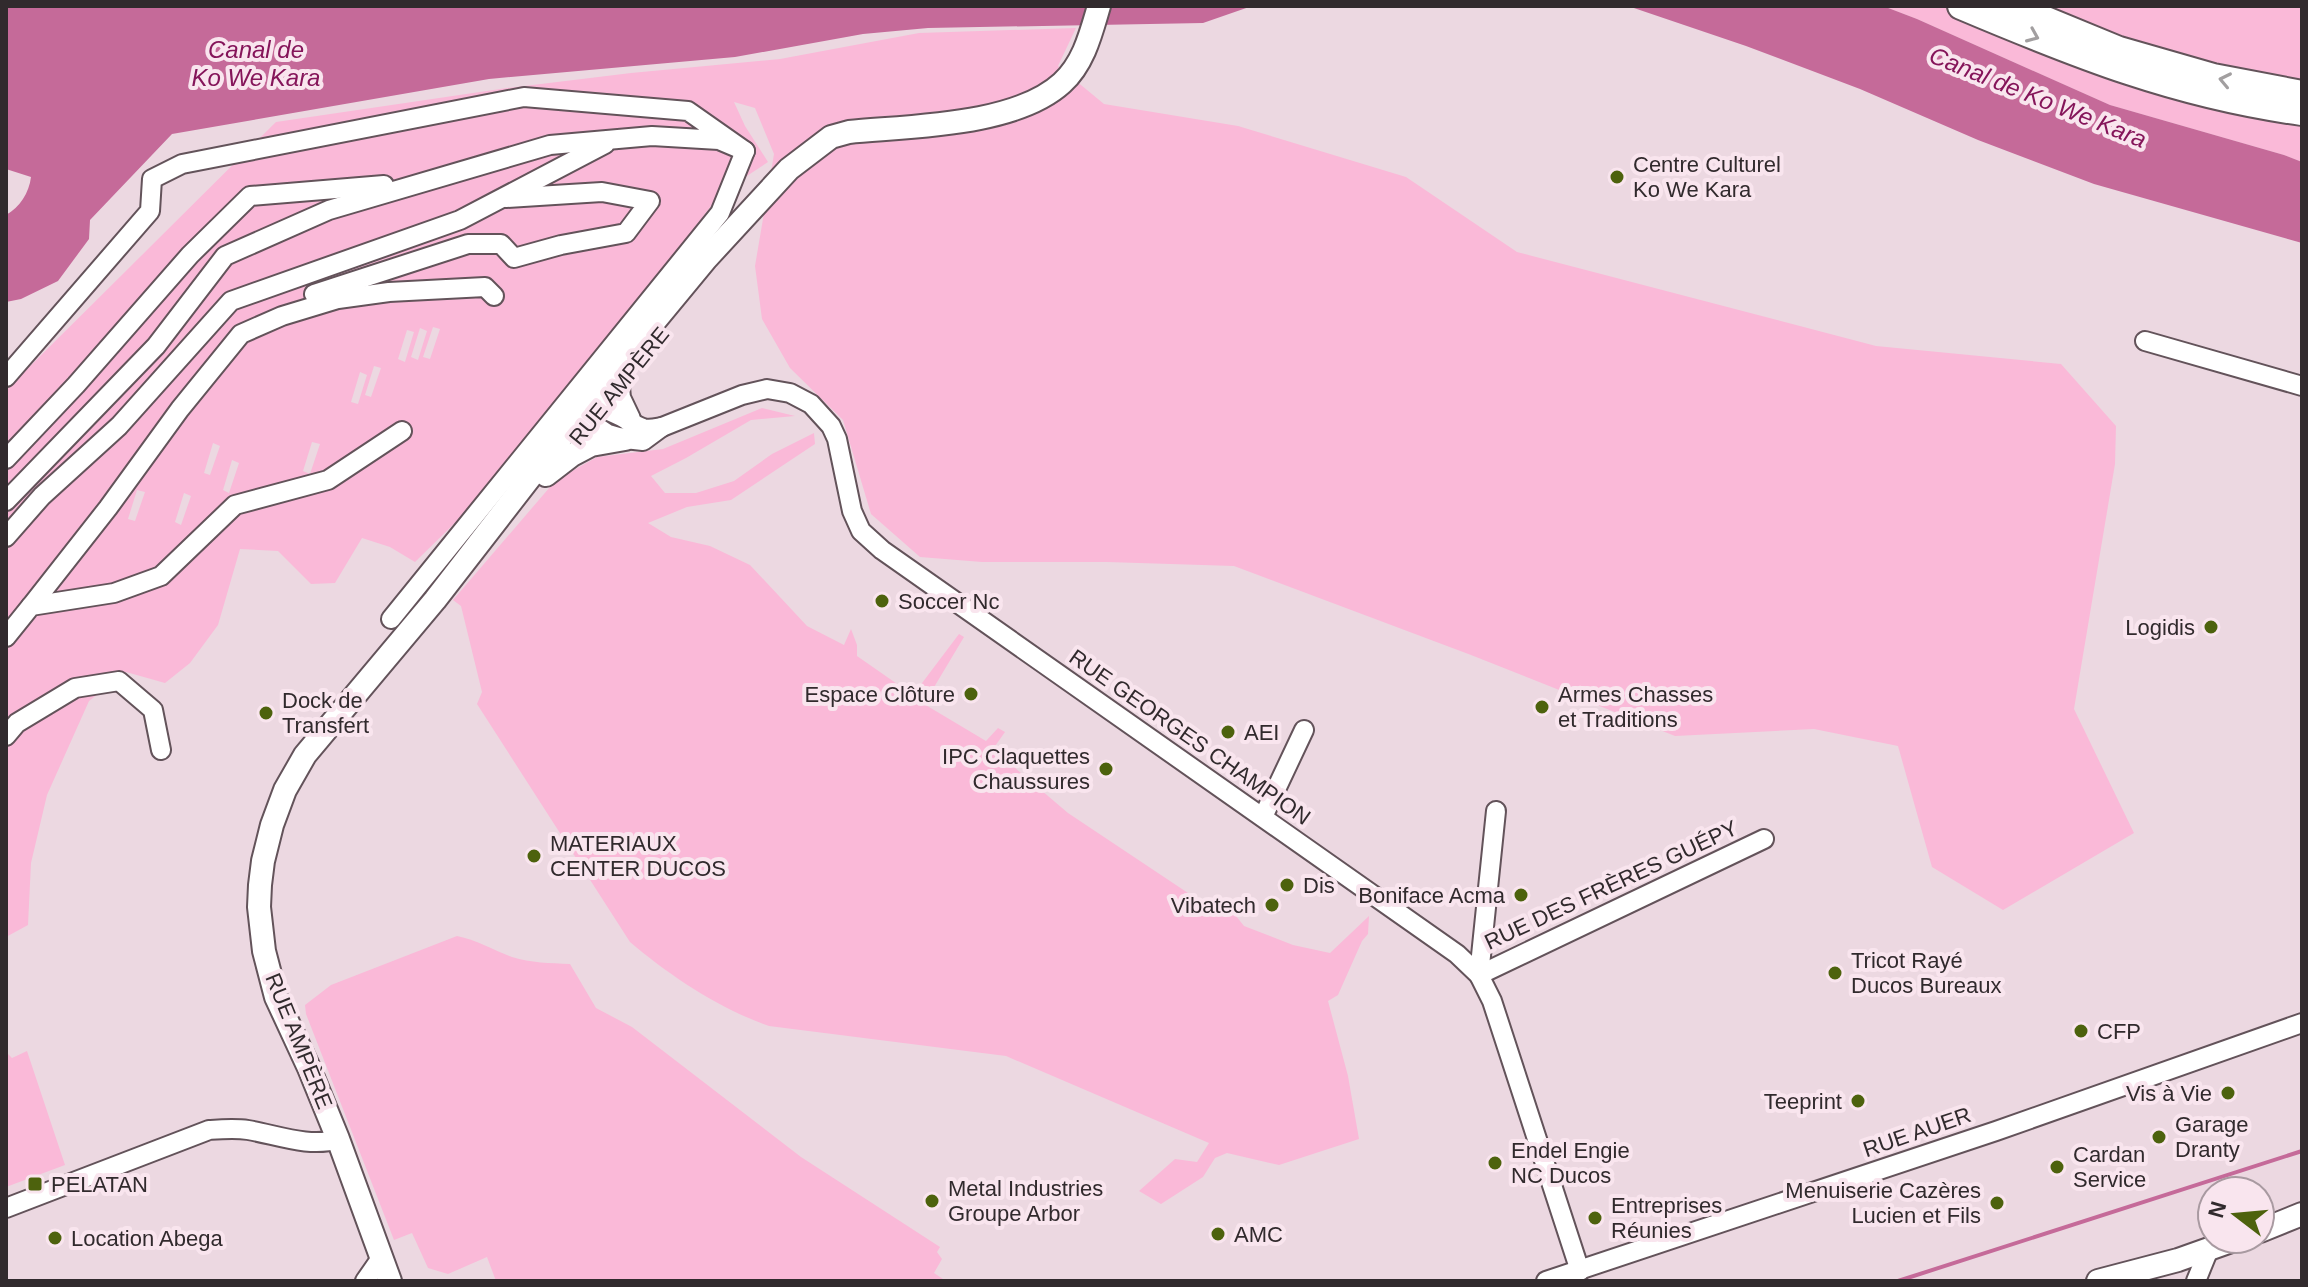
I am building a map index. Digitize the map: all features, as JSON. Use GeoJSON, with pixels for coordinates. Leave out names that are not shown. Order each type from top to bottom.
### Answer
{"type":"FeatureCollection","features":[{"type":"Feature","properties":{"kind":"highway"},"geometry":{"type":"LineString","coordinates":[[1961,6],[2062,49],[2149,79],[2256,106],[2302,112]]}},
{"type":"Feature","properties":{"kind":"highway"},"geometry":{"type":"LineString","coordinates":[[2012,6],[2119,50],[2213,77],[2302,94]]}},
{"type":"Feature","properties":{"kind":"main road","name":"RUE AMPÈRE"},"geometry":{"type":"LineString","coordinates":[[390,1281],[338,1139],[276,997],[264,951],[259,907],[263,861],[285,790],[305,755],[461,568],[568,427],[706,259],[789,169],[831,137],[849,132],[985,117],[1030,103],[1062,83],[1082,56],[1099,6]]}},
{"type":"Feature","properties":{"kind":"main road","name":"RUE AMPÈRE"},"geometry":{"type":"LineString","coordinates":[[461,568],[482,551],[618,387],[714,267],[765,194]]}},
{"type":"Feature","properties":{"kind":"main road"},"geometry":{"type":"LineString","coordinates":[[546,475],[572,455],[627,429],[618,387]]}},
{"type":"Feature","properties":{"kind":"main road"},"geometry":{"type":"LineString","coordinates":[[2276,1213],[2302,1207]]}},
{"type":"Feature","properties":{"kind":"main road"},"geometry":{"type":"LineString","coordinates":[[2276,1225],[2302,1214]]}},
{"type":"Feature","properties":{"kind":"main road"},"geometry":{"type":"LineString","coordinates":[[2088,1281],[2196,1246]]}},
{"type":"Feature","properties":{"kind":"main road"},"geometry":{"type":"LineString","coordinates":[[2098,1281],[2178,1260],[2196,1250]]}},
{"type":"Feature","properties":{"kind":"street"},"geometry":{"type":"LineString","coordinates":[[6,377],[150,211],[152,179],[182,164],[524,97],[688,111],[745,151]]}},
{"type":"Feature","properties":{"kind":"street"},"geometry":{"type":"LineString","coordinates":[[6,501],[156,346],[225,256],[329,210],[550,145],[652,136],[719,140],[745,151]]}},
{"type":"Feature","properties":{"kind":"street"},"geometry":{"type":"LineString","coordinates":[[6,537],[42,496],[119,426],[231,301],[460,220],[615,139]]}},
{"type":"Feature","properties":{"kind":"street"},"geometry":{"type":"LineString","coordinates":[[391,619],[720,213],[745,151]]}},
{"type":"Feature","properties":{"kind":"street"},"geometry":{"type":"LineString","coordinates":[[6,459],[76,385],[190,255],[250,196],[422,182]]}},
{"type":"Feature","properties":{"kind":"street"},"geometry":{"type":"LineString","coordinates":[[269,321],[276,306],[468,244],[501,244],[514,258],[561,245],[626,233],[650,201],[602,192],[500,199]]}},
{"type":"Feature","properties":{"kind":"street"},"geometry":{"type":"LineString","coordinates":[[6,637],[241,334],[269,321],[338,299],[389,292],[485,287],[494,296]]}},
{"type":"Feature","properties":{"kind":"street"},"geometry":{"type":"LineString","coordinates":[[568,427],[594,413],[666,307]]}},
{"type":"Feature","properties":{"kind":"street"},"geometry":{"type":"LineString","coordinates":[[2145,341],[2302,386]]}},
{"type":"Feature","properties":{"kind":"street","name":"RUE GEORGES CHAMPION"},"geometry":{"type":"LineString","coordinates":[[627,429],[643,441],[662,427],[742,395],[767,389],[790,393],[811,404],[831,426],[837,439],[852,511],[861,531],[882,550],[1457,954],[1479,975],[1492,1001],[1580,1271]]}},
{"type":"Feature","properties":{"kind":"street"},"geometry":{"type":"LineString","coordinates":[[594,413],[596,426],[608,434],[627,429]]}},
{"type":"Feature","properties":{"kind":"street"},"geometry":{"type":"LineString","coordinates":[[31,606],[114,593],[161,576],[235,505],[328,480],[402,431]]}},
{"type":"Feature","properties":{"kind":"street"},"geometry":{"type":"LineString","coordinates":[[6,736],[17,723],[75,688],[119,681],[153,710],[161,750]]}},
{"type":"Feature","properties":{"kind":"street"},"geometry":{"type":"LineString","coordinates":[[1263,817],[1304,730]]}},
{"type":"Feature","properties":{"kind":"street"},"geometry":{"type":"LineString","coordinates":[[1479,975],[1496,811]]}},
{"type":"Feature","properties":{"kind":"street","name":"RUE DES FRÈRES GUÉPY"},"geometry":{"type":"LineString","coordinates":[[1479,975],[1764,839]]}},
{"type":"Feature","properties":{"kind":"street","name":"RUE AUER"},"geometry":{"type":"LineString","coordinates":[[1546,1281],[2089,1099],[2302,1023]]}},
{"type":"Feature","properties":{"kind":"street"},"geometry":{"type":"LineString","coordinates":[[6,1208],[209,1130],[233,1128],[310,1142],[338,1139]]}},
{"type":"Feature","properties":{"kind":"street"},"geometry":{"type":"LineString","coordinates":[[2195,1281],[2206,1255]]}},
{"type":"Feature","properties":{"kind":"street"},"geometry":{"type":"LineString","coordinates":[[365,1281],[381,1258]]}},
{"type":"Feature","properties":{"kind":"street"},"geometry":{"type":"LineString","coordinates":[[2178,1260],[2187,1264],[2195,1281]]}},
{"type":"Feature","properties":{"kind":"shaded area"},"geometry":{"type":"Polygon","coordinates":[[[1883,6],[1949,6],[2302,112],[2302,162],[2110,105],[1883,6]]]}},
{"type":"Feature","properties":{"kind":"shaded area"},"geometry":{"type":"Polygon","coordinates":[[[2048,6],[2302,6],[2302,94],[2119,50],[2075,18],[2048,6]]]}},
{"type":"Feature","properties":{"kind":"shaded area"},"geometry":{"type":"Polygon","coordinates":[[[1076,28],[1058,66],[1104,104],[1238,126],[1406,177],[1517,252],[1876,346],[2061,364],[2116,426],[2115,464],[2074,709],[2134,833],[2003,910],[1932,867],[1898,746],[1814,729],[1675,736],[1234,566],[982,562],[920,557],[871,514],[843,420],[790,368],[762,319],[755,266],[774,154],[755,108],[734,102],[768,162],[721,193],[513,466],[415,562],[390,547],[362,538],[335,583],[311,584],[278,551],[240,549],[218,625],[190,663],[165,683],[126,672],[89,701],[47,795],[31,863],[28,925],[6,937],[6,390],[276,122],[507,88],[780,59],[919,33],[1076,28]],[[433,327],[423,357],[430,359],[440,329],[433,327]],[[420,328],[411,357],[418,360],[427,331],[420,328]],[[407,330],[398,359],[405,362],[414,332],[407,330]],[[374,366],[365,395],[371,397],[381,368],[374,366]],[[360,372],[351,402],[358,404],[367,375],[360,372]],[[312,442],[303,471],[310,474],[320,444],[312,442]],[[213,443],[204,473],[210,475],[220,446],[213,443]],[[232,460],[223,490],[229,493],[239,463],[232,460]],[[137,490],[128,519],[135,521],[145,492],[137,490]],[[184,493],[175,522],[181,525],[191,496],[184,493]]]}},
{"type":"Feature","properties":{"kind":"shaded area"},"geometry":{"type":"Polygon","coordinates":[[[762,408],[795,416],[751,420],[651,476],[665,493],[696,493],[734,481],[772,454],[814,433],[815,444],[731,500],[687,507],[648,523],[671,537],[710,546],[750,565],[807,626],[844,645],[851,629],[857,656],[913,695],[959,634],[964,637],[924,704],[986,741],[998,728],[1005,732],[993,749],[1068,813],[1224,917],[1232,911],[1244,926],[1293,945],[1330,953],[1369,916],[1368,934],[1338,995],[1328,1001],[1348,1076],[1359,1139],[1279,1165],[1227,1153],[1215,1158],[1203,1177],[1161,1204],[1139,1191],[1175,1159],[1197,1162],[1209,1143],[1006,1056],[769,1026],[696,990],[630,942],[477,704],[482,692],[461,606],[453,600],[556,480],[597,457],[663,449],[762,408]]]}},
{"type":"Feature","properties":{"kind":"shaded area"},"geometry":{"type":"Polygon","coordinates":[[[457,936],[519,959],[570,964],[596,1008],[632,1027],[801,1157],[940,1247],[937,1252],[942,1259],[934,1273],[946,1281],[496,1281],[487,1257],[448,1274],[428,1268],[412,1233],[394,1240],[305,1005],[331,985],[457,936]]]}},
{"type":"Feature","properties":{"kind":"shaded area"},"geometry":{"type":"Polygon","coordinates":[[[27,1051],[65,1165],[6,1187],[6,1052],[12,1058],[27,1051]]]}},
{"type":"Feature","properties":{"kind":"water"},"geometry":{"type":"Polygon","coordinates":[[[6,6],[1252,6],[1203,23],[928,28],[863,34],[735,57],[489,79],[172,134],[90,220],[89,239],[58,281],[21,299],[6,302],[6,215],[23,199],[31,177],[6,169],[6,6]]]}},
{"type":"Feature","properties":{"kind":"water","name":"Canal de Ko We Kara"},"geometry":{"type":"Polygon","coordinates":[[[1628,6],[1883,6],[2110,105],[2302,162],[2302,243],[2094,184],[1978,140],[1860,89],[1628,6]]]}},
{"type":"Feature","properties":{"kind":"waterway"},"geometry":{"type":"LineString","coordinates":[[1898,1281],[2302,1151]]}},
{"type":"Feature","properties":{"kind":"place","name":"Centre Culturel Ko We Kara"},"geometry":{"type":"Point","coordinates":[1617,177]}},
{"type":"Feature","properties":{"kind":"place","name":"Soccer Nc"},"geometry":{"type":"Point","coordinates":[882,601]}},
{"type":"Feature","properties":{"kind":"place","name":"Logidis"},"geometry":{"type":"Point","coordinates":[2211,627]}},
{"type":"Feature","properties":{"kind":"place","name":"Espace Clôture"},"geometry":{"type":"Point","coordinates":[971,694]}},
{"type":"Feature","properties":{"kind":"place","name":"Armes Chasses et Traditions"},"geometry":{"type":"Point","coordinates":[1542,707]}},
{"type":"Feature","properties":{"kind":"place","name":"Dock de Transfert"},"geometry":{"type":"Point","coordinates":[266,713]}},
{"type":"Feature","properties":{"kind":"place","name":"AEI"},"geometry":{"type":"Point","coordinates":[1228,732]}},
{"type":"Feature","properties":{"kind":"place","name":"IPC Claquettes Chaussures"},"geometry":{"type":"Point","coordinates":[1106,769]}},
{"type":"Feature","properties":{"kind":"place","name":"MATERIAUX CENTER DUCOS"},"geometry":{"type":"Point","coordinates":[534,856]}},
{"type":"Feature","properties":{"kind":"place","name":"Dis"},"geometry":{"type":"Point","coordinates":[1287,885]}},
{"type":"Feature","properties":{"kind":"place","name":"Boniface Acma"},"geometry":{"type":"Point","coordinates":[1521,895]}},
{"type":"Feature","properties":{"kind":"place","name":"Vibatech"},"geometry":{"type":"Point","coordinates":[1272,905]}},
{"type":"Feature","properties":{"kind":"place","name":"Tricot Rayé Ducos Bureaux"},"geometry":{"type":"Point","coordinates":[1835,973]}},
{"type":"Feature","properties":{"kind":"place","name":"CFP"},"geometry":{"type":"Point","coordinates":[2081,1031]}},
{"type":"Feature","properties":{"kind":"place","name":"Vis à Vie"},"geometry":{"type":"Point","coordinates":[2228,1093]}},
{"type":"Feature","properties":{"kind":"place","name":"Teeprint"},"geometry":{"type":"Point","coordinates":[1858,1101]}},
{"type":"Feature","properties":{"kind":"place","name":"Garage Dranty"},"geometry":{"type":"Point","coordinates":[2159,1137]}},
{"type":"Feature","properties":{"kind":"place","name":"Endel Engie NC Ducos"},"geometry":{"type":"Point","coordinates":[1495,1163]}},
{"type":"Feature","properties":{"kind":"place","name":"Cardan Service"},"geometry":{"type":"Point","coordinates":[2057,1167]}},
{"type":"Feature","properties":{"kind":"place","name":"PELATAN"},"geometry":{"type":"Point","coordinates":[35,1184]}},
{"type":"Feature","properties":{"kind":"place","name":"Metal Industries Groupe Arbor"},"geometry":{"type":"Point","coordinates":[932,1201]}},
{"type":"Feature","properties":{"kind":"place","name":"Menuiserie Cazères Lucien et Fils"},"geometry":{"type":"Point","coordinates":[1997,1203]}},
{"type":"Feature","properties":{"kind":"place","name":"Entreprises Réunies"},"geometry":{"type":"Point","coordinates":[1595,1218]}},
{"type":"Feature","properties":{"kind":"place","name":"AMC"},"geometry":{"type":"Point","coordinates":[1218,1234]}},
{"type":"Feature","properties":{"kind":"place","name":"Location Abega"},"geometry":{"type":"Point","coordinates":[55,1238]}}]}
